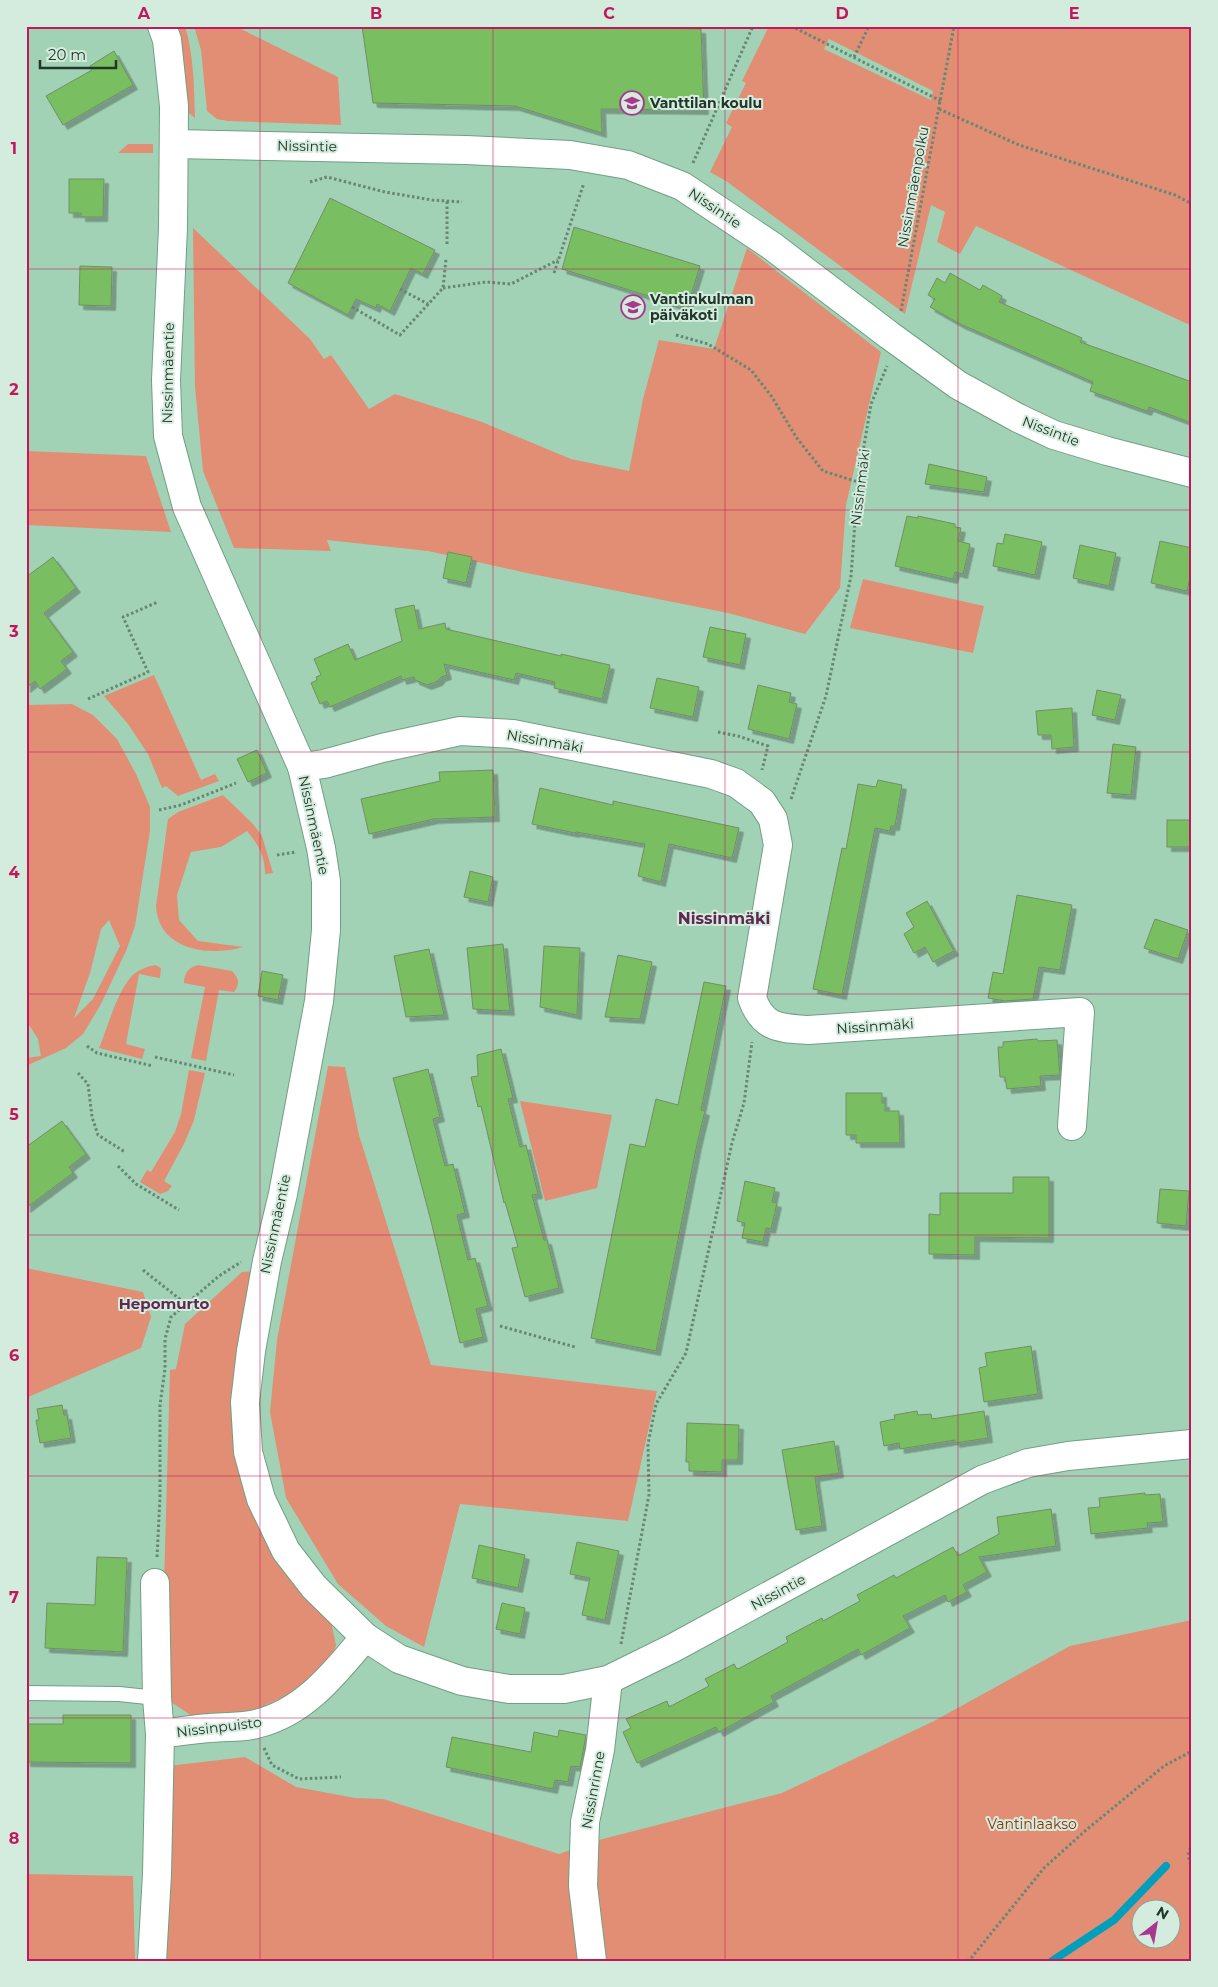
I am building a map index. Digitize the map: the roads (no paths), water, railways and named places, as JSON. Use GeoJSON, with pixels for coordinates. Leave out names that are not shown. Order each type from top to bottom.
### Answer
{"type":"FeatureCollection","features":[{"type":"Feature","properties":{"kind":"street","name":"Nissinmäentie"},"geometry":{"type":"LineString","coordinates":[[162,26],[167,40],[174,106],[175,144],[166,380],[168,436],[187,507],[302,767],[321,848],[326,881],[326,930],[319,1001],[251,1351],[245,1402],[248,1452],[261,1499],[286,1551],[314,1588],[365,1637]]}},
{"type":"Feature","properties":{"kind":"street","name":"Nissintie"},"geometry":{"type":"LineString","coordinates":[[175,144],[313,146],[570,155],[628,165],[682,186],[772,246],[889,336],[958,385],[1022,420],[1054,434],[1107,452],[1192,473]]}},
{"type":"Feature","properties":{"kind":"street","name":"Nissinmäki"},"geometry":{"type":"LineString","coordinates":[[302,767],[324,764],[382,748],[460,731],[513,734],[711,774],[736,782],[762,802],[773,819],[778,845],[752,998],[761,1017],[770,1024],[780,1028],[808,1030],[1080,1012],[1072,1126]]}},
{"type":"Feature","properties":{"kind":"street","name":"Nissintie"},"geometry":{"type":"LineString","coordinates":[[365,1637],[399,1659],[426,1670],[470,1682],[509,1689],[564,1689],[608,1680],[673,1648],[808,1576],[982,1480],[1028,1464],[1068,1456],[1192,1444]]}},
{"type":"Feature","properties":{"kind":"street","name":"Nissinpuisto"},"geometry":{"type":"LineString","coordinates":[[152,1961],[157,1874],[160,1734],[157,1698],[155,1583]]}},
{"type":"Feature","properties":{"kind":"street","name":"Nissinpuisto"},"geometry":{"type":"LineString","coordinates":[[160,1734],[254,1725],[279,1717],[313,1695],[337,1671],[365,1637]]}},
{"type":"Feature","properties":{"kind":"street","name":"Nissinrinne"},"geometry":{"type":"LineString","coordinates":[[592,1961],[583,1886],[585,1822],[600,1750],[608,1680]]}},
{"type":"Feature","properties":{"kind":"lane"},"geometry":{"type":"LineString","coordinates":[[26,1693],[119,1694],[157,1698]]}},
{"type":"Feature","properties":{"kind":"waterway"},"geometry":{"type":"LineString","coordinates":[[1052,1961],[1114,1920],[1166,1866]]}},
{"type":"Feature","properties":{"kind":"place","name":"Vanttilan koulu"},"geometry":{"type":"Point","coordinates":[632,103]}},
{"type":"Feature","properties":{"kind":"place","name":"Vantinkulman päiväkoti"},"geometry":{"type":"Point","coordinates":[633,307]}},
{"type":"Feature","properties":{"kind":"district","name":"Nissinmäki"},"geometry":{"type":"Point","coordinates":[724,918]}},
{"type":"Feature","properties":{"kind":"district","name":"Hepomurto"},"geometry":{"type":"Point","coordinates":[164,1303]}},
{"type":"Feature","properties":{"kind":"park label","name":"Vantinlaakso"},"geometry":{"type":"Point","coordinates":[1032,1824]}}]}
